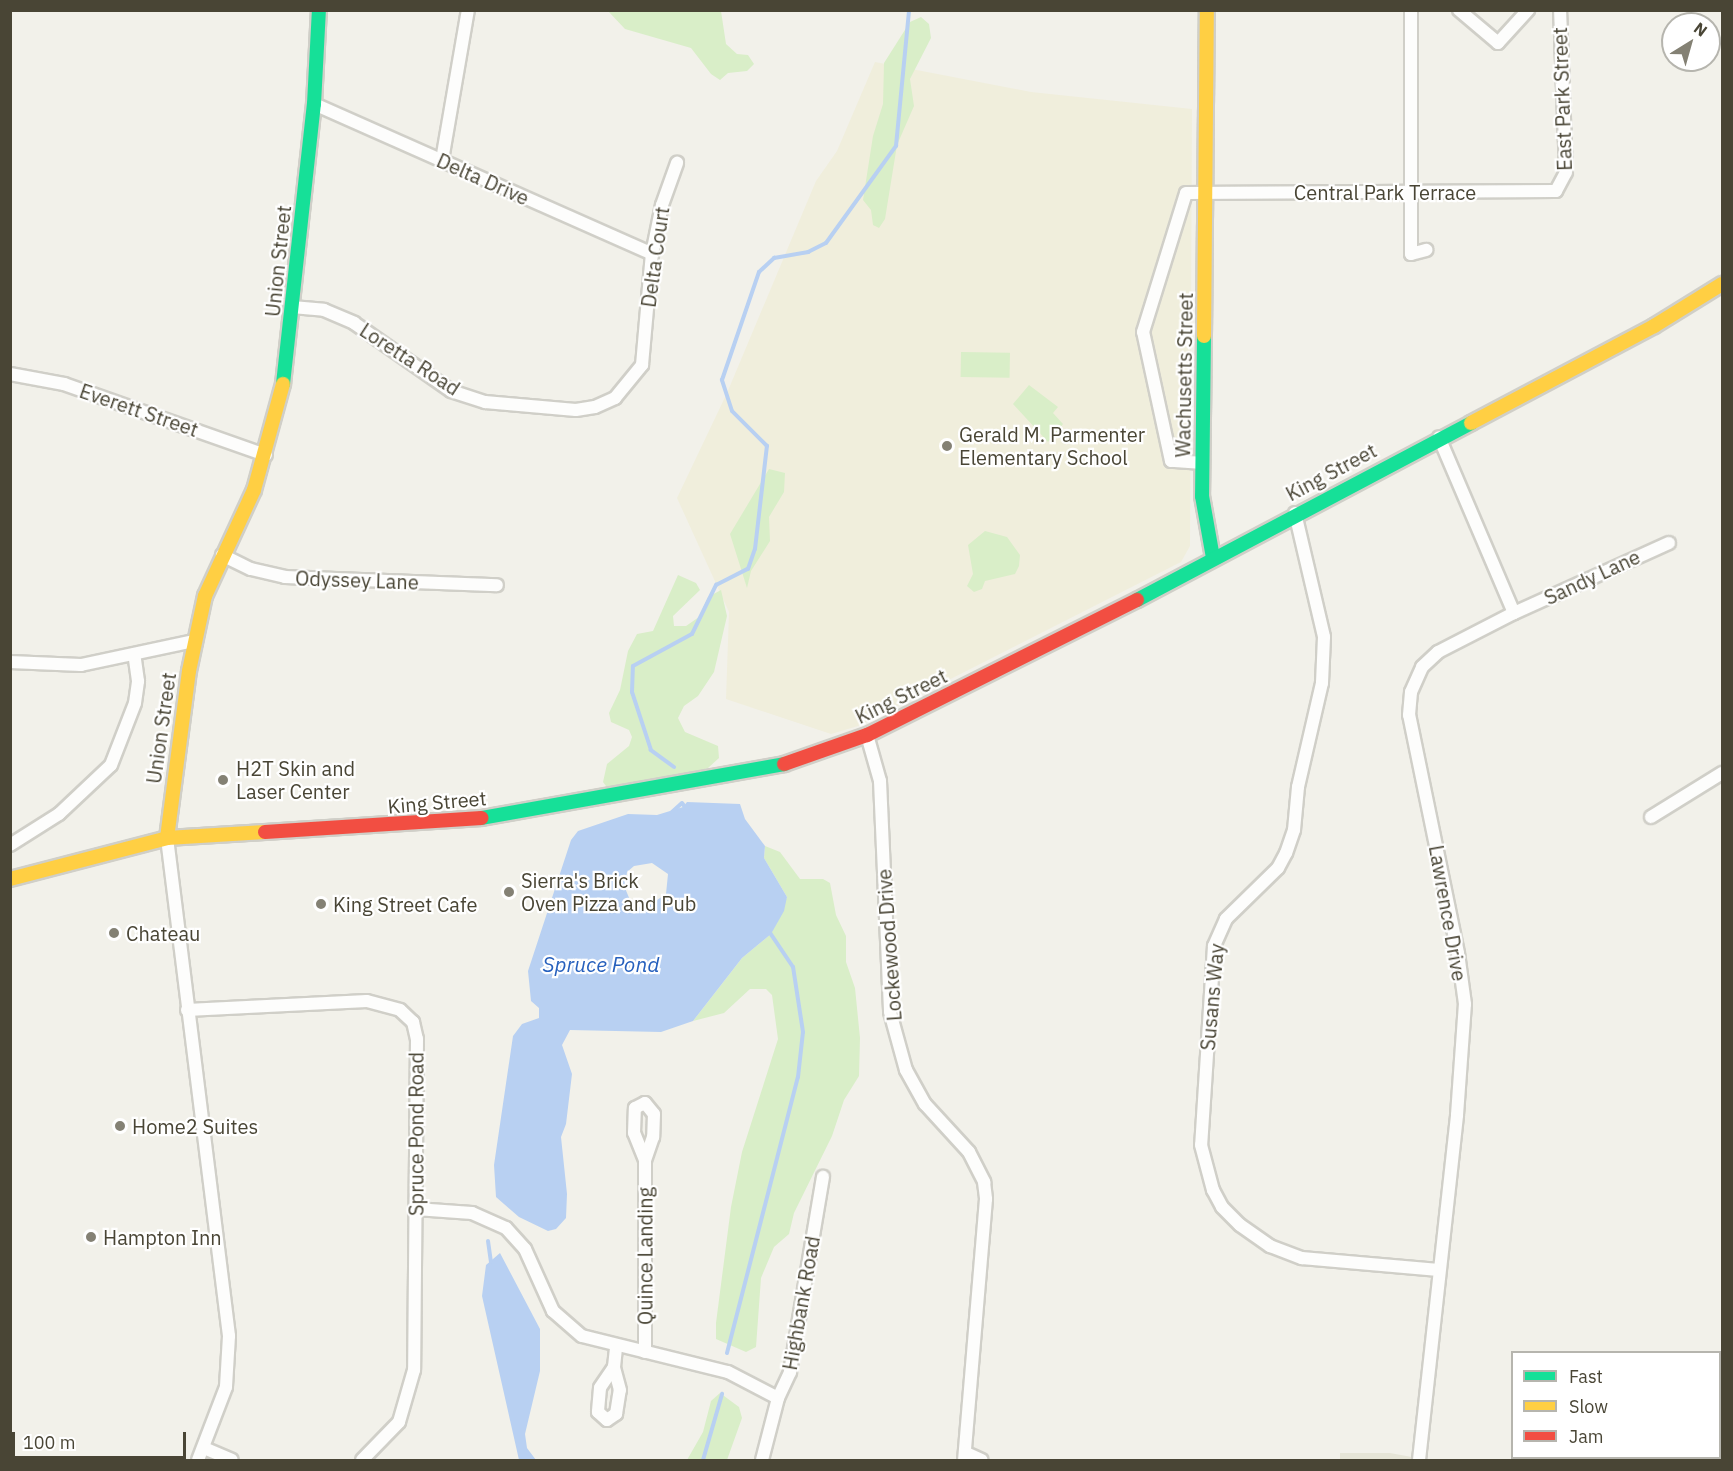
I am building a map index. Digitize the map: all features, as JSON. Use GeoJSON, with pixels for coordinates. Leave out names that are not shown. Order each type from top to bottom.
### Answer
{"type":"FeatureCollection","features":[{"type":"Feature","properties":{"kind":"main road","name":"Union Street"},"geometry":{"type":"LineString","coordinates":[[168,838],[194,641],[207,588],[254,490],[266,455],[282,393],[314,104],[319,10]]}},
{"type":"Feature","properties":{"kind":"main road","name":"Wachusetts Street"},"geometry":{"type":"LineString","coordinates":[[1208,10],[1202,496],[1212,558]]}},
{"type":"Feature","properties":{"kind":"main road","name":"King Street"},"geometry":{"type":"LineString","coordinates":[[10,879],[168,838],[493,817],[777,766],[867,735],[1212,558],[1654,326],[1722,284]]}},
{"type":"Feature","properties":{"kind":"street"},"geometry":{"type":"LineString","coordinates":[[442,160],[468,10]]}},
{"type":"Feature","properties":{"kind":"street"},"geometry":{"type":"LineString","coordinates":[[1411,10],[1408,192],[1411,254],[1426,250]]}},
{"type":"Feature","properties":{"kind":"street"},"geometry":{"type":"LineString","coordinates":[[1459,10],[1498,43],[1528,10]]}},
{"type":"Feature","properties":{"kind":"street","name":"East Park Street"},"geometry":{"type":"LineString","coordinates":[[1560,10],[1566,172],[1561,186]]}},
{"type":"Feature","properties":{"kind":"street","name":"Delta Drive"},"geometry":{"type":"LineString","coordinates":[[314,104],[652,254]]}},
{"type":"Feature","properties":{"kind":"street","name":"Delta Court"},"geometry":{"type":"LineString","coordinates":[[646,353],[652,254],[662,205],[677,163]]}},
{"type":"Feature","properties":{"kind":"street","name":"Central Park Terrace"},"geometry":{"type":"LineString","coordinates":[[1206,192],[1549,193],[1561,186]]}},
{"type":"Feature","properties":{"kind":"street"},"geometry":{"type":"LineString","coordinates":[[1203,463],[1171,461],[1143,332],[1186,193],[1206,192]]}},
{"type":"Feature","properties":{"kind":"street","name":"Loretta Road"},"geometry":{"type":"LineString","coordinates":[[292,307],[317,308],[354,323],[451,391],[485,402],[576,410],[595,407],[615,398],[633,380],[646,353]]}},
{"type":"Feature","properties":{"kind":"street","name":"Everett Street"},"geometry":{"type":"LineString","coordinates":[[10,374],[64,384],[266,455]]}},
{"type":"Feature","properties":{"kind":"street"},"geometry":{"type":"LineString","coordinates":[[1439,437],[1514,613]]}},
{"type":"Feature","properties":{"kind":"street","name":"Susans Way"},"geometry":{"type":"LineString","coordinates":[[1295,513],[1324,637],[1323,675],[1298,787],[1294,830],[1286,853],[1278,868],[1226,919],[1214,946],[1201,1145],[1213,1190],[1222,1207],[1240,1225],[1270,1245],[1302,1258],[1438,1270]]}},
{"type":"Feature","properties":{"kind":"street","name":"Sandy Lane"},"geometry":{"type":"LineString","coordinates":[[1514,613],[1669,543]]}},
{"type":"Feature","properties":{"kind":"street","name":"Odyssey Lane"},"geometry":{"type":"LineString","coordinates":[[222,555],[251,569],[285,577],[497,585]]}},
{"type":"Feature","properties":{"kind":"street","name":"Lawrence Drive"},"geometry":{"type":"LineString","coordinates":[[1419,1461],[1438,1270],[1457,1115],[1465,1004],[1409,716],[1411,692],[1422,667],[1438,652],[1514,613]]}},
{"type":"Feature","properties":{"kind":"street"},"geometry":{"type":"LineString","coordinates":[[10,662],[72,666],[194,641]]}},
{"type":"Feature","properties":{"kind":"street"},"geometry":{"type":"LineString","coordinates":[[10,845],[59,814],[111,765],[133,711],[138,681],[134,654]]}},
{"type":"Feature","properties":{"kind":"street","name":"Lockewood Drive"},"geometry":{"type":"LineString","coordinates":[[867,735],[880,781],[890,1012],[906,1070],[925,1104],[969,1152],[984,1182],[986,1198],[965,1457],[982,1461]]}},
{"type":"Feature","properties":{"kind":"street"},"geometry":{"type":"LineString","coordinates":[[1652,817],[1722,773]]}},
{"type":"Feature","properties":{"kind":"street","name":"Union Street"},"geometry":{"type":"LineString","coordinates":[[168,838],[187,1010],[229,1336],[226,1387],[198,1461]]}},
{"type":"Feature","properties":{"kind":"street","name":"Spruce Pond Road"},"geometry":{"type":"LineString","coordinates":[[187,1010],[352,1001],[378,1004],[406,1013],[413,1022],[417,1039],[416,1209],[411,1388],[399,1422],[362,1461]]}},
{"type":"Feature","properties":{"kind":"street","name":"Quince Landing"},"geometry":{"type":"LineString","coordinates":[[645,1160],[645,1352]]}},
{"type":"Feature","properties":{"kind":"street","name":"Highbank Road"},"geometry":{"type":"LineString","coordinates":[[762,1461],[778,1398],[792,1361],[823,1177]]}},
{"type":"Feature","properties":{"kind":"street"},"geometry":{"type":"LineString","coordinates":[[416,1209],[472,1213],[506,1228],[525,1249],[547,1301],[559,1318],[582,1336],[616,1347],[734,1374],[778,1398]]}},
{"type":"Feature","properties":{"kind":"street"},"geometry":{"type":"LineString","coordinates":[[614,1367],[616,1347]]}},
{"type":"Feature","properties":{"kind":"street"},"geometry":{"type":"LineString","coordinates":[[204,1448],[232,1461]]}},
{"type":"Feature","properties":{"kind":"shaded area","name":"Gerald M. Parmenter Elementary School"},"geometry":{"type":"Polygon","coordinates":[[[875,62],[1031,92],[1192,109],[1190,546],[1181,562],[858,726],[831,734],[726,699],[729,612],[677,498],[727,393],[816,181],[837,151],[875,62]]]}},
{"type":"Feature","properties":{"kind":"shaded area"},"geometry":{"type":"Polygon","coordinates":[[[1340,1453],[1390,1453],[1428,1460],[1340,1460],[1340,1453]]]}},
{"type":"Feature","properties":{"kind":"green space"},"geometry":{"type":"Polygon","coordinates":[[[608,11],[721,11],[726,44],[737,54],[748,55],[754,64],[747,71],[728,73],[720,80],[711,74],[691,48],[625,29],[608,11]]]}},
{"type":"Feature","properties":{"kind":"green space"},"geometry":{"type":"Polygon","coordinates":[[[921,17],[929,24],[931,38],[910,79],[914,106],[897,145],[885,219],[879,228],[873,225],[871,210],[863,200],[873,136],[883,104],[884,63],[910,22],[921,17]]]}},
{"type":"Feature","properties":{"kind":"green space"},"geometry":{"type":"Polygon","coordinates":[[[961,352],[1010,353],[1010,378],[961,377],[961,352]]]}},
{"type":"Feature","properties":{"kind":"green space"},"geometry":{"type":"Polygon","coordinates":[[[1029,385],[1058,407],[1053,413],[1063,424],[1048,442],[1013,404],[1029,385]]]}},
{"type":"Feature","properties":{"kind":"green space"},"geometry":{"type":"Polygon","coordinates":[[[769,469],[785,473],[784,492],[769,517],[770,541],[751,571],[747,588],[730,534],[769,469]]]}},
{"type":"Feature","properties":{"kind":"green space"},"geometry":{"type":"Polygon","coordinates":[[[985,531],[1007,537],[1020,555],[1019,566],[1015,574],[985,581],[982,589],[974,592],[967,586],[973,574],[968,545],[985,531]]]}},
{"type":"Feature","properties":{"kind":"green space"},"geometry":{"type":"Polygon","coordinates":[[[678,575],[696,583],[700,590],[673,616],[674,626],[686,626],[699,617],[708,597],[721,590],[727,616],[714,672],[698,696],[684,706],[678,718],[685,732],[718,746],[719,758],[708,768],[683,776],[652,779],[609,790],[603,782],[607,764],[629,746],[632,737],[629,730],[611,722],[609,713],[620,690],[628,651],[637,634],[653,631],[678,575]]]}},
{"type":"Feature","properties":{"kind":"green space"},"geometry":{"type":"Polygon","coordinates":[[[765,846],[780,852],[800,879],[823,879],[830,883],[836,915],[846,936],[846,962],[855,988],[860,1038],[859,1076],[844,1100],[832,1136],[794,1213],[789,1234],[774,1247],[761,1278],[756,1347],[746,1352],[716,1339],[716,1323],[731,1207],[742,1152],[778,1039],[772,995],[766,989],[750,989],[724,1013],[693,1021],[742,958],[771,934],[787,897],[764,858],[765,846]]]}},
{"type":"Feature","properties":{"kind":"green space"},"geometry":{"type":"Polygon","coordinates":[[[720,1393],[739,1407],[742,1418],[727,1460],[687,1460],[703,1432],[711,1401],[720,1393]]]}},
{"type":"Feature","properties":{"kind":"water","name":"Spruce Pond"},"geometry":{"type":"Polygon","coordinates":[[[687,802],[740,804],[745,819],[765,846],[764,858],[787,897],[784,911],[771,934],[742,958],[693,1021],[661,1032],[570,1030],[562,1045],[572,1074],[566,1124],[561,1137],[567,1194],[566,1218],[556,1229],[548,1231],[519,1217],[496,1197],[494,1165],[513,1036],[522,1024],[539,1018],[539,1008],[531,1001],[528,971],[571,840],[578,831],[628,814],[657,815],[683,807],[687,802]],[[652,863],[634,866],[627,872],[625,888],[632,905],[645,908],[666,894],[668,874],[652,863]]]}},
{"type":"Feature","properties":{"kind":"water"},"geometry":{"type":"Polygon","coordinates":[[[500,1253],[540,1329],[540,1371],[525,1434],[527,1448],[536,1460],[519,1460],[482,1296],[486,1265],[500,1253]]]}},
{"type":"Feature","properties":{"kind":"waterway"},"geometry":{"type":"LineString","coordinates":[[674,767],[651,750],[632,692],[633,666],[692,634],[716,585],[748,569],[755,549],[767,446],[732,411],[722,380],[759,272],[774,258],[808,252],[826,243],[896,146],[909,10]]}},
{"type":"Feature","properties":{"kind":"waterway"},"geometry":{"type":"LineString","coordinates":[[672,812],[682,803],[687,810]]}},
{"type":"Feature","properties":{"kind":"waterway"},"geometry":{"type":"LineString","coordinates":[[727,1353],[798,1077],[803,1032],[793,967],[768,930]]}},
{"type":"Feature","properties":{"kind":"waterway"},"geometry":{"type":"LineString","coordinates":[[488,1241],[491,1262]]}},
{"type":"Feature","properties":{"kind":"waterway"},"geometry":{"type":"LineString","coordinates":[[703,1460],[722,1394]]}},
{"type":"Feature","properties":{"kind":"traffic: fast"},"geometry":{"type":"LineString","coordinates":[[283,384],[314,104],[319,10]]}},
{"type":"Feature","properties":{"kind":"traffic: fast"},"geometry":{"type":"LineString","coordinates":[[1204,336],[1202,496],[1213,558]]}},
{"type":"Feature","properties":{"kind":"traffic: fast"},"geometry":{"type":"LineString","coordinates":[[1137,600],[1471,423]]}},
{"type":"Feature","properties":{"kind":"traffic: fast"},"geometry":{"type":"LineString","coordinates":[[482,818],[784,764]]}},
{"type":"Feature","properties":{"kind":"traffic: slow"},"geometry":{"type":"LineString","coordinates":[[1204,336],[1207,10]]}},
{"type":"Feature","properties":{"kind":"traffic: slow"},"geometry":{"type":"LineString","coordinates":[[1471,423],[1654,326],[1722,284]]}},
{"type":"Feature","properties":{"kind":"traffic: slow"},"geometry":{"type":"LineString","coordinates":[[167,838],[189,671],[205,596],[254,490],[283,384]]}},
{"type":"Feature","properties":{"kind":"traffic: slow"},"geometry":{"type":"LineString","coordinates":[[10,879],[167,838],[265,832]]}},
{"type":"Feature","properties":{"kind":"traffic: jam"},"geometry":{"type":"LineString","coordinates":[[784,764],[867,735],[1137,600]]}},
{"type":"Feature","properties":{"kind":"traffic: jam"},"geometry":{"type":"LineString","coordinates":[[265,832],[482,818]]}},
{"type":"Feature","properties":{"kind":"place","name":"Gerald M. Parmenter Elementary School"},"geometry":{"type":"Point","coordinates":[947,446]}},
{"type":"Feature","properties":{"kind":"place","name":"H2T Skin and Laser Center"},"geometry":{"type":"Point","coordinates":[223,780]}},
{"type":"Feature","properties":{"kind":"place","name":"Sierra's Brick Oven Pizza and Pub"},"geometry":{"type":"Point","coordinates":[509,892]}},
{"type":"Feature","properties":{"kind":"place","name":"King Street Cafe"},"geometry":{"type":"Point","coordinates":[321,904]}},
{"type":"Feature","properties":{"kind":"place","name":"Chateau"},"geometry":{"type":"Point","coordinates":[114,933]}},
{"type":"Feature","properties":{"kind":"place","name":"Home2 Suites"},"geometry":{"type":"Point","coordinates":[120,1126]}},
{"type":"Feature","properties":{"kind":"place","name":"Hampton Inn"},"geometry":{"type":"Point","coordinates":[91,1237]}}]}
